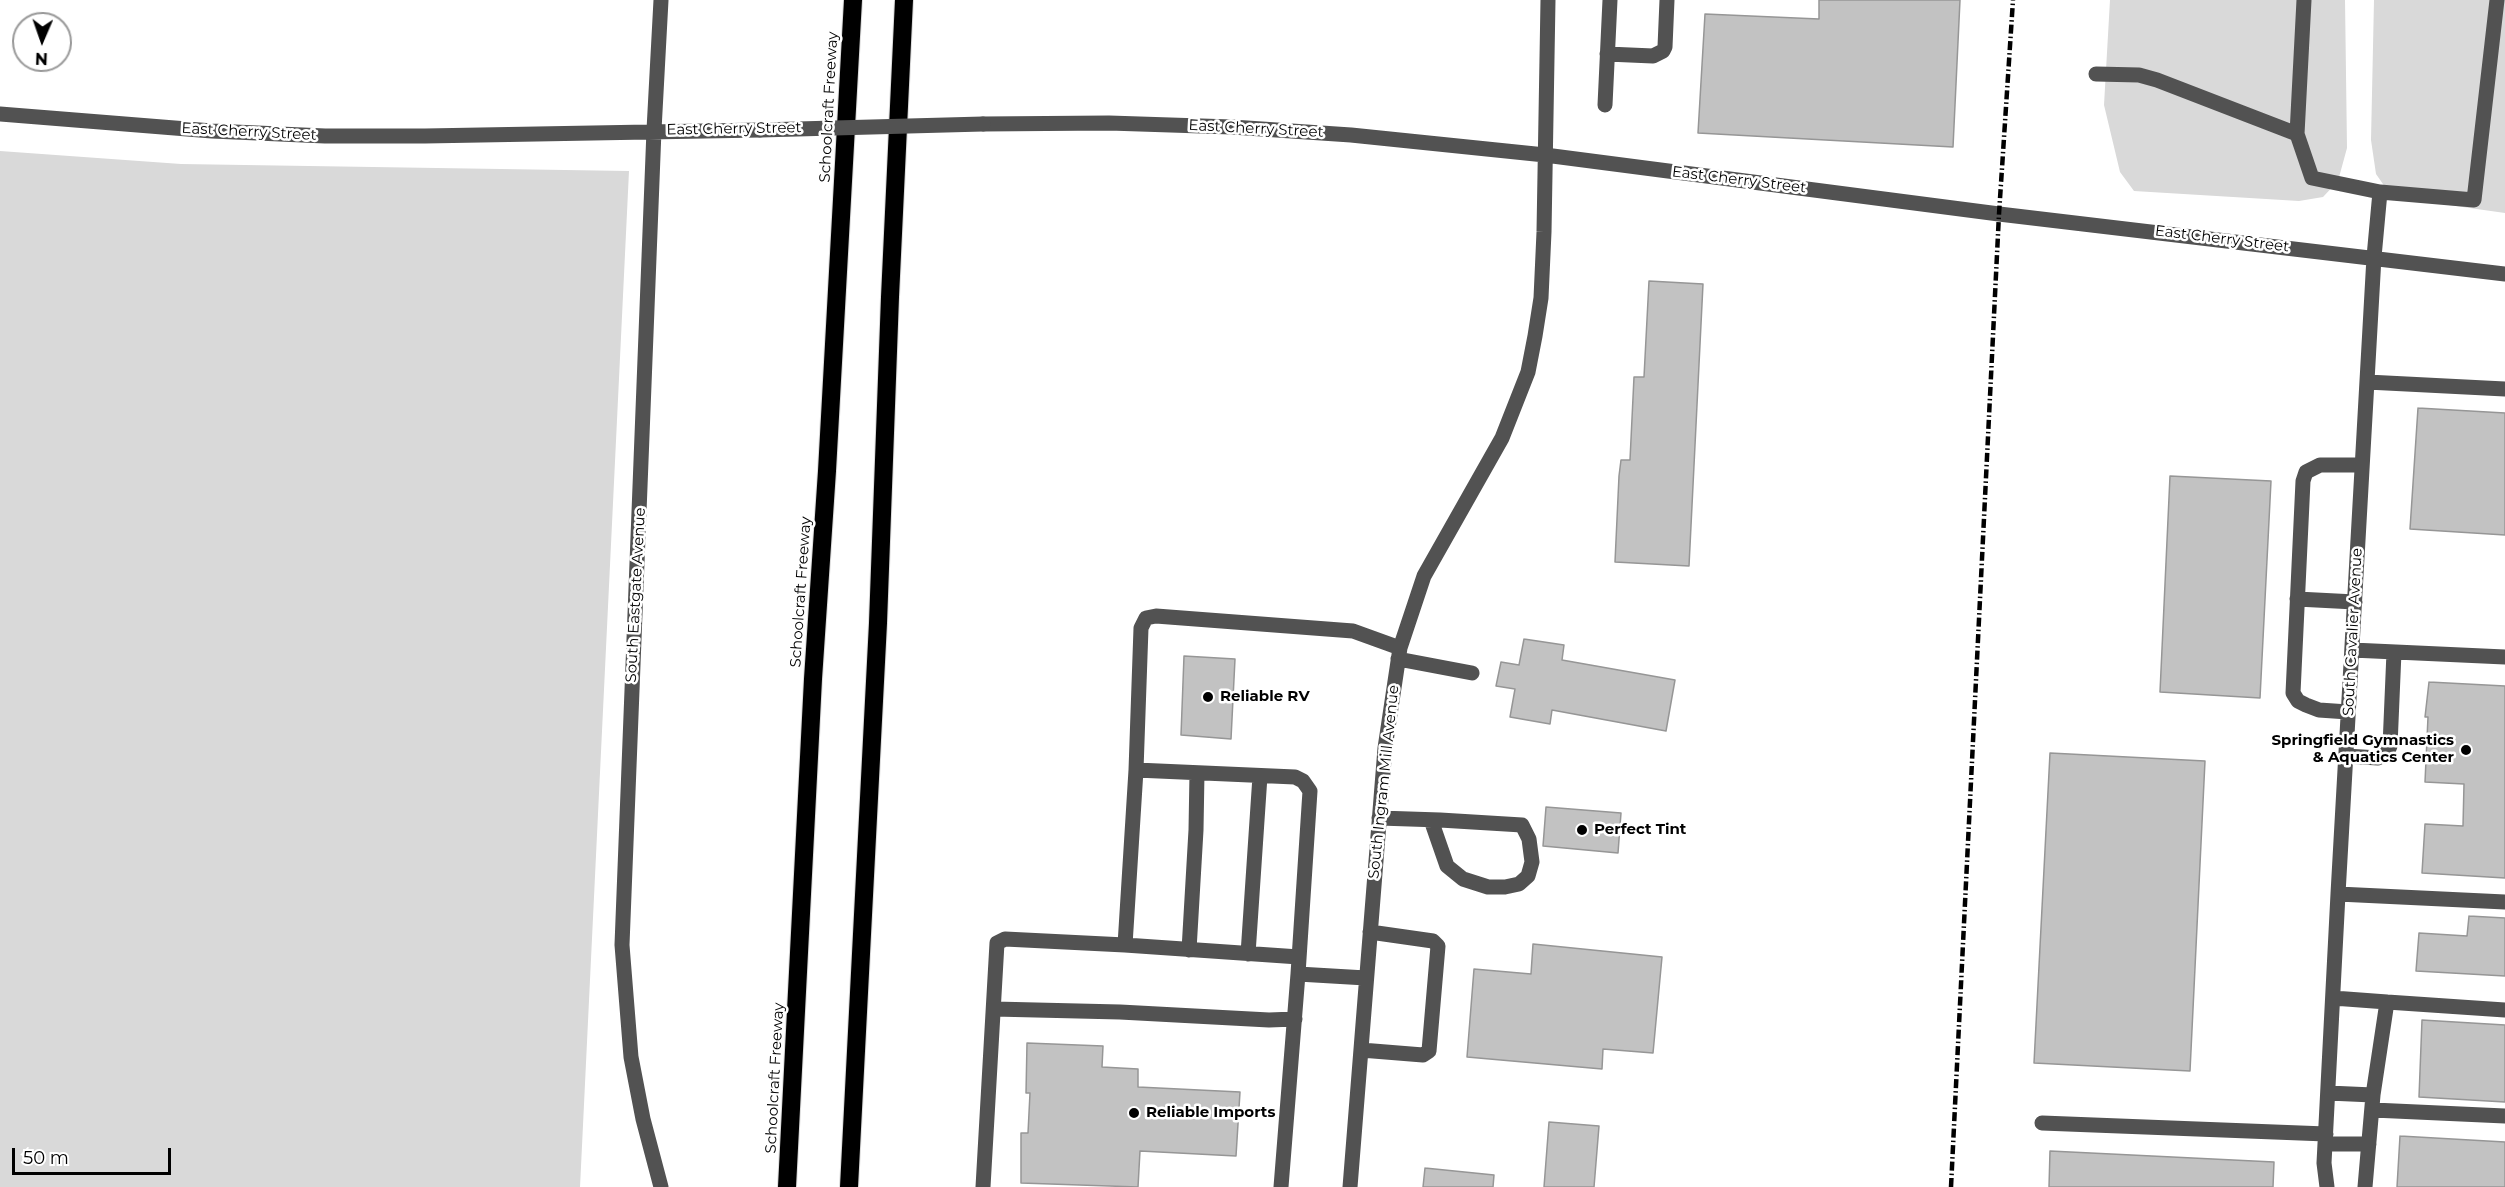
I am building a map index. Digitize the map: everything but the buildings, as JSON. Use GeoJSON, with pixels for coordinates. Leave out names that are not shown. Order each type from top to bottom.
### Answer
{"type":"FeatureCollection","features":[{"type":"Feature","properties":{"kind":"highway","name":"Schoolcraft Freeway"},"geometry":{"type":"LineString","coordinates":[[787,1187],[813,679],[835,344],[853,0]]}},
{"type":"Feature","properties":{"kind":"highway"},"geometry":{"type":"LineString","coordinates":[[849,1187],[878,623],[904,0]]}},
{"type":"Feature","properties":{"kind":"street","name":"South Eastgate Avenue"},"geometry":{"type":"LineString","coordinates":[[661,0],[622,945],[631,1057],[661,1187]]}},
{"type":"Feature","properties":{"kind":"street","name":"South Ingram Mill Avenue"},"geometry":{"type":"LineString","coordinates":[[1350,1187],[1384,748],[1399,654],[1424,576],[1502,438],[1528,372],[1541,298],[1548,0]]}},
{"type":"Feature","properties":{"kind":"street"},"geometry":{"type":"LineString","coordinates":[[1605,105],[1610,0]]}},
{"type":"Feature","properties":{"kind":"street"},"geometry":{"type":"LineString","coordinates":[[1607,54],[1653,56],[1663,51],[1667,0]]}},
{"type":"Feature","properties":{"kind":"street"},"geometry":{"type":"LineString","coordinates":[[2304,0],[2297,134],[2312,178],[2380,192],[2474,200],[2498,0]]}},
{"type":"Feature","properties":{"kind":"street"},"geometry":{"type":"LineString","coordinates":[[2096,74],[2139,75],[2157,80],[2297,134]]}},
{"type":"Feature","properties":{"kind":"street","name":"East Cherry Street"},"geometry":{"type":"LineString","coordinates":[[0,114],[212,131],[325,136],[760,130],[983,124],[1109,123],[1232,127],[1351,135],[1545,155],[1999,214],[2505,274]]}},
{"type":"Feature","properties":{"kind":"street","name":"South Cavalier Avenue"},"geometry":{"type":"LineString","coordinates":[[2327,1187],[2325,1139],[2332,998],[2374,257],[2380,192]]}},
{"type":"Feature","properties":{"kind":"street"},"geometry":{"type":"LineString","coordinates":[[2367,382],[2505,389]]}},
{"type":"Feature","properties":{"kind":"street"},"geometry":{"type":"LineString","coordinates":[[2348,712],[2319,710],[2298,701],[2293,693],[2302,481],[2306,472],[2320,465],[2362,465]]}},
{"type":"Feature","properties":{"kind":"street"},"geometry":{"type":"LineString","coordinates":[[2297,599],[2355,602]]}},
{"type":"Feature","properties":{"kind":"street"},"geometry":{"type":"LineString","coordinates":[[1125,945],[1142,628],[1146,618],[1156,616],[1353,631],[1399,654],[1473,673]]}},
{"type":"Feature","properties":{"kind":"street"},"geometry":{"type":"LineString","coordinates":[[2352,650],[2505,657]]}},
{"type":"Feature","properties":{"kind":"street"},"geometry":{"type":"LineString","coordinates":[[2346,756],[2378,758],[2387,753],[2390,746],[2394,652]]}},
{"type":"Feature","properties":{"kind":"street"},"geometry":{"type":"LineString","coordinates":[[1136,770],[1295,777],[1303,781],[1310,791],[1281,1187]]}},
{"type":"Feature","properties":{"kind":"street"},"geometry":{"type":"LineString","coordinates":[[1189,950],[1197,773]]}},
{"type":"Feature","properties":{"kind":"street"},"geometry":{"type":"LineString","coordinates":[[1248,954],[1260,776]]}},
{"type":"Feature","properties":{"kind":"street"},"geometry":{"type":"LineString","coordinates":[[1379,818],[1431,820],[1522,825],[1529,839],[1532,862],[1528,876],[1519,884],[1505,887],[1488,887],[1463,879],[1447,866],[1431,820]]}},
{"type":"Feature","properties":{"kind":"street"},"geometry":{"type":"LineString","coordinates":[[2338,894],[2505,902]]}},
{"type":"Feature","properties":{"kind":"street"},"geometry":{"type":"LineString","coordinates":[[1361,1050],[1423,1055],[1429,1051],[1438,946],[1433,941],[1370,932]]}},
{"type":"Feature","properties":{"kind":"street"},"geometry":{"type":"LineString","coordinates":[[983,1187],[997,943],[1005,939],[1299,957]]}},
{"type":"Feature","properties":{"kind":"street"},"geometry":{"type":"LineString","coordinates":[[1298,974],[1366,978]]}},
{"type":"Feature","properties":{"kind":"street"},"geometry":{"type":"LineString","coordinates":[[2332,998],[2505,1010]]}},
{"type":"Feature","properties":{"kind":"street"},"geometry":{"type":"LineString","coordinates":[[2365,1187],[2373,1102],[2387,1002]]}},
{"type":"Feature","properties":{"kind":"street"},"geometry":{"type":"LineString","coordinates":[[994,1009],[1120,1012],[1269,1020],[1294,1019]]}},
{"type":"Feature","properties":{"kind":"street"},"geometry":{"type":"LineString","coordinates":[[2328,1093],[2373,1102],[2505,1116]]}},
{"type":"Feature","properties":{"kind":"street"},"geometry":{"type":"LineString","coordinates":[[2043,1123],[2325,1139],[2369,1144]]}},
{"type":"Feature","properties":{"kind":"shaded area"},"geometry":{"type":"Polygon","coordinates":[[[2110,0],[2345,0],[2347,148],[2338,181],[2323,197],[2299,201],[2134,191],[2120,172],[2104,105],[2110,0]]]}},
{"type":"Feature","properties":{"kind":"shaded area"},"geometry":{"type":"Polygon","coordinates":[[[2374,0],[2505,0],[2505,213],[2392,197],[2376,174],[2371,140],[2374,0]]]}},
{"type":"Feature","properties":{"kind":"shaded area"},"geometry":{"type":"Polygon","coordinates":[[[0,151],[181,164],[629,171],[580,1187],[0,1187],[0,151]]]}},
{"type":"Feature","properties":{"kind":"railway"},"geometry":{"type":"LineString","coordinates":[[1951,1187],[1999,214],[2013,0]]}},
{"type":"Feature","properties":{"kind":"place","name":"Reliable RV"},"geometry":{"type":"Point","coordinates":[1208,697]}},
{"type":"Feature","properties":{"kind":"place","name":"Springfield Gymnastics & Aquatics Center"},"geometry":{"type":"Point","coordinates":[2466,750]}},
{"type":"Feature","properties":{"kind":"place","name":"Perfect Tint"},"geometry":{"type":"Point","coordinates":[1582,830]}},
{"type":"Feature","properties":{"kind":"place","name":"Reliable Imports"},"geometry":{"type":"Point","coordinates":[1134,1113]}}]}
